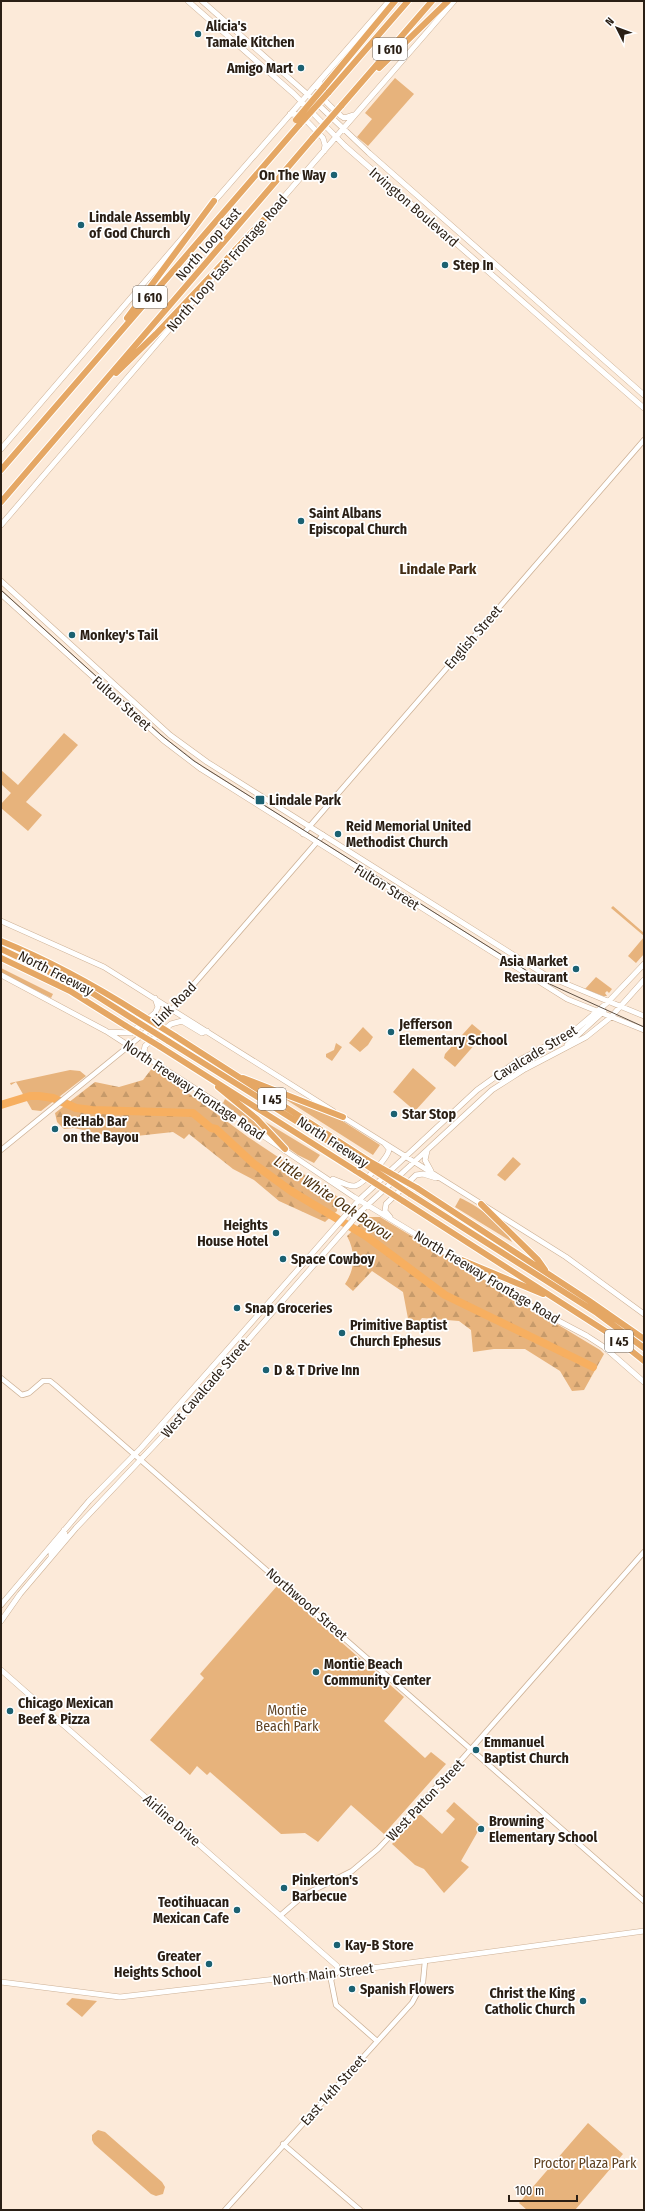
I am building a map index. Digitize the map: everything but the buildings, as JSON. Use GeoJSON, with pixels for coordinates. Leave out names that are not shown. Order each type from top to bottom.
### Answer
{"type":"FeatureCollection","features":[{"type":"Feature","properties":{"kind":"highway"},"geometry":{"type":"LineString","coordinates":[[325,90],[395,1]]}},
{"type":"Feature","properties":{"kind":"highway","name":"North Loop East"},"geometry":{"type":"LineString","coordinates":[[1,470],[289,138],[298,122],[325,90],[408,1]]}},
{"type":"Feature","properties":{"kind":"highway","name":"North Loop East"},"geometry":{"type":"LineString","coordinates":[[1,502],[432,1]]}},
{"type":"Feature","properties":{"kind":"highway"},"geometry":{"type":"LineString","coordinates":[[349,96],[448,1]]}},
{"type":"Feature","properties":{"kind":"highway"},"geometry":{"type":"LineString","coordinates":[[82,376],[171,262],[214,200]]}},
{"type":"Feature","properties":{"kind":"highway"},"geometry":{"type":"LineString","coordinates":[[90,398],[156,334],[272,212]]}},
{"type":"Feature","properties":{"kind":"highway","name":"North Freeway"},"geometry":{"type":"LineString","coordinates":[[1,941],[60,967],[138,1013],[369,1160],[417,1188],[547,1273],[644,1339]]}},
{"type":"Feature","properties":{"kind":"highway","name":"North Freeway"},"geometry":{"type":"LineString","coordinates":[[1,949],[88,991],[363,1163],[597,1313],[644,1348]]}},
{"type":"Feature","properties":{"kind":"highway","name":"North Freeway"},"geometry":{"type":"LineString","coordinates":[[1,958],[70,991],[159,1046],[613,1336],[644,1361]]}},
{"type":"Feature","properties":{"kind":"highway"},"geometry":{"type":"LineString","coordinates":[[197,1070],[257,1119],[284,1149]]}},
{"type":"Feature","properties":{"kind":"highway"},"geometry":{"type":"LineString","coordinates":[[237,1077],[253,1080],[343,1117]]}},
{"type":"Feature","properties":{"kind":"highway"},"geometry":{"type":"LineString","coordinates":[[481,1204],[538,1260],[547,1273]]}},
{"type":"Feature","properties":{"kind":"highway"},"geometry":{"type":"LineString","coordinates":[[452,1256],[559,1301]]}},
{"type":"Feature","properties":{"kind":"main road","name":"Irvington Boulevard"},"geometry":{"type":"LineString","coordinates":[[188,1],[300,101],[336,137],[644,408]]}},
{"type":"Feature","properties":{"kind":"main road","name":"Irvington Boulevard"},"geometry":{"type":"LineString","coordinates":[[202,1],[307,94],[342,129],[644,395]]}},
{"type":"Feature","properties":{"kind":"main road"},"geometry":{"type":"LineString","coordinates":[[1,449],[214,200],[389,1]]}},
{"type":"Feature","properties":{"kind":"main road","name":"North Loop East Frontage Road"},"geometry":{"type":"LineString","coordinates":[[1,525],[454,1]]}},
{"type":"Feature","properties":{"kind":"main road"},"geometry":{"type":"LineString","coordinates":[[321,78],[318,86],[319,94],[341,116],[348,118],[356,114]]}},
{"type":"Feature","properties":{"kind":"main road"},"geometry":{"type":"LineString","coordinates":[[290,114],[301,115],[323,138],[325,145],[324,152]]}},
{"type":"Feature","properties":{"kind":"main road","name":"Fulton Street"},"geometry":{"type":"LineString","coordinates":[[1,581],[170,735],[207,762],[547,976],[644,1016]]}},
{"type":"Feature","properties":{"kind":"main road","name":"Fulton Street"},"geometry":{"type":"LineString","coordinates":[[1,594],[170,746],[200,769],[567,999],[644,1030]]}},
{"type":"Feature","properties":{"kind":"main road"},"geometry":{"type":"LineString","coordinates":[[1,921],[83,956],[154,997],[566,1257],[644,1314]]}},
{"type":"Feature","properties":{"kind":"main road"},"geometry":{"type":"LineString","coordinates":[[558,1052],[608,1006],[608,1002],[644,964]]}},
{"type":"Feature","properties":{"kind":"main road","name":"North Freeway Frontage Road"},"geometry":{"type":"LineString","coordinates":[[1,976],[106,1031],[222,1106],[244,1123],[327,1177],[359,1200],[536,1309],[593,1340],[644,1382]]}},
{"type":"Feature","properties":{"kind":"main road","name":"Cavalcade Street"},"geometry":{"type":"LineString","coordinates":[[415,1162],[496,1087],[525,1068],[586,1038],[611,1017],[644,980]]}},
{"type":"Feature","properties":{"kind":"main road"},"geometry":{"type":"LineString","coordinates":[[106,1031],[131,1032],[155,1013],[158,1007],[154,997]]}},
{"type":"Feature","properties":{"kind":"main road","name":"Cavalcade Street"},"geometry":{"type":"LineString","coordinates":[[406,1156],[470,1096],[496,1075],[574,1031],[600,1012]]}},
{"type":"Feature","properties":{"kind":"main road"},"geometry":{"type":"LineString","coordinates":[[150,1060],[144,1051],[145,1046],[173,1022],[182,1021],[202,1033],[207,1031]]}},
{"type":"Feature","properties":{"kind":"main road"},"geometry":{"type":"LineString","coordinates":[[327,1177],[349,1185],[358,1185],[387,1157],[388,1149],[383,1142]]}},
{"type":"Feature","properties":{"kind":"main road"},"geometry":{"type":"LineString","coordinates":[[427,1151],[427,1165],[433,1174]]}},
{"type":"Feature","properties":{"kind":"main road","name":"West Cavalcade Street"},"geometry":{"type":"LineString","coordinates":[[1,1605],[89,1501],[135,1454],[359,1200],[406,1156]]}},
{"type":"Feature","properties":{"kind":"main road","name":"West Cavalcade Street"},"geometry":{"type":"LineString","coordinates":[[1,1621],[51,1557],[96,1506],[142,1460],[339,1236],[353,1218],[415,1162]]}},
{"type":"Feature","properties":{"kind":"main road"},"geometry":{"type":"LineString","coordinates":[[393,1220],[385,1211],[386,1204],[413,1177],[423,1174],[439,1178]]}},
{"type":"Feature","properties":{"kind":"main road"},"geometry":{"type":"LineString","coordinates":[[317,1248],[323,1254]]}},
{"type":"Feature","properties":{"kind":"main road"},"geometry":{"type":"LineString","coordinates":[[89,1501],[96,1506]]}},
{"type":"Feature","properties":{"kind":"main road"},"geometry":{"type":"LineString","coordinates":[[51,1557],[51,1551],[64,1535],[64,1530]]}},
{"type":"Feature","properties":{"kind":"main road"},"geometry":{"type":"LineString","coordinates":[[30,1582],[36,1571],[47,1558],[46,1551]]}},
{"type":"Feature","properties":{"kind":"main road","name":"Airline Drive"},"geometry":{"type":"LineString","coordinates":[[1,1670],[281,1915],[337,1966],[337,1972]]}},
{"type":"Feature","properties":{"kind":"main road","name":"North Main Street"},"geometry":{"type":"LineString","coordinates":[[1,1982],[120,1997],[425,1961],[644,1931]]}},
{"type":"Feature","properties":{"kind":"street","name":"English Street"},"geometry":{"type":"LineString","coordinates":[[303,834],[309,825],[644,440]]}},
{"type":"Feature","properties":{"kind":"street","name":"Link Road"},"geometry":{"type":"LineString","coordinates":[[1,1150],[173,1009],[323,835]]}},
{"type":"Feature","properties":{"kind":"street","name":"Northwood Street"},"geometry":{"type":"LineString","coordinates":[[1,1378],[22,1395],[29,1393],[41,1382],[50,1381],[472,1748],[644,1901]]}},
{"type":"Feature","properties":{"kind":"street","name":"West Patton Street"},"geometry":{"type":"LineString","coordinates":[[281,1915],[304,1895],[352,1871],[368,1860],[472,1748],[644,1552]]}},
{"type":"Feature","properties":{"kind":"street","name":"East 14th Street"},"geometry":{"type":"LineString","coordinates":[[225,2210],[283,2144],[377,2042],[419,1992],[425,1975],[425,1961]]}},
{"type":"Feature","properties":{"kind":"street"},"geometry":{"type":"LineString","coordinates":[[337,1972],[331,1980],[336,2005],[377,2042]]}},
{"type":"Feature","properties":{"kind":"street"},"geometry":{"type":"LineString","coordinates":[[283,2144],[360,2210]]}},
{"type":"Feature","properties":{"kind":"green space"},"geometry":{"type":"Polygon","coordinates":[[[395,78],[414,94],[368,146],[357,137],[372,119],[365,113],[395,78]]]}},
{"type":"Feature","properties":{"kind":"green space"},"geometry":{"type":"Polygon","coordinates":[[[64,733],[78,745],[26,802],[42,815],[28,831],[1,808],[1,804],[11,793],[1,784],[1,770],[18,785],[64,733]]]}},
{"type":"Feature","properties":{"kind":"green space"},"geometry":{"type":"Polygon","coordinates":[[[613,906],[644,933],[644,936],[611,908],[613,906]]]}},
{"type":"Feature","properties":{"kind":"green space"},"geometry":{"type":"Polygon","coordinates":[[[644,937],[644,954],[636,963],[628,956],[644,937]]]}},
{"type":"Feature","properties":{"kind":"green space"},"geometry":{"type":"Polygon","coordinates":[[[1,968],[53,994],[51,998],[1,973],[1,968]]]}},
{"type":"Feature","properties":{"kind":"green space"},"geometry":{"type":"Polygon","coordinates":[[[596,977],[612,989],[609,993],[607,991],[605,993],[607,996],[603,996],[585,989],[596,977]]]}},
{"type":"Feature","properties":{"kind":"green space"},"geometry":{"type":"Polygon","coordinates":[[[472,1024],[484,1034],[455,1067],[444,1058],[445,1054],[472,1024]]]}},
{"type":"Feature","properties":{"kind":"green space"},"geometry":{"type":"Polygon","coordinates":[[[363,1027],[373,1037],[368,1045],[360,1052],[349,1043],[363,1027]]]}},
{"type":"Feature","properties":{"kind":"green space"},"geometry":{"type":"Polygon","coordinates":[[[336,1043],[342,1047],[332,1061],[326,1057],[326,1054],[334,1050],[336,1043]]]}},
{"type":"Feature","properties":{"kind":"green space"},"geometry":{"type":"Polygon","coordinates":[[[153,1067],[248,1137],[338,1197],[337,1211],[325,1222],[279,1201],[254,1180],[233,1169],[189,1134],[184,1139],[173,1132],[118,1138],[74,1128],[64,1129],[57,1122],[55,1113],[95,1082],[119,1087],[143,1080],[153,1067]]]}},
{"type":"Feature","properties":{"kind":"green space"},"geometry":{"type":"Polygon","coordinates":[[[413,1068],[436,1088],[415,1111],[393,1092],[413,1068]]]}},
{"type":"Feature","properties":{"kind":"green space"},"geometry":{"type":"Polygon","coordinates":[[[70,1070],[80,1071],[86,1076],[41,1111],[32,1110],[16,1082],[11,1085],[10,1083],[70,1070]]]}},
{"type":"Feature","properties":{"kind":"green space"},"geometry":{"type":"Polygon","coordinates":[[[287,1097],[341,1120],[380,1145],[373,1155],[285,1099],[287,1097]]]}},
{"type":"Feature","properties":{"kind":"green space"},"geometry":{"type":"Polygon","coordinates":[[[225,1099],[250,1117],[271,1137],[249,1124],[223,1103],[225,1099]]]}},
{"type":"Feature","properties":{"kind":"green space"},"geometry":{"type":"Polygon","coordinates":[[[259,1118],[320,1155],[314,1163],[298,1155],[284,1145],[259,1118]]]}},
{"type":"Feature","properties":{"kind":"green space"},"geometry":{"type":"Polygon","coordinates":[[[513,1157],[521,1164],[505,1181],[497,1175],[513,1157]]]}},
{"type":"Feature","properties":{"kind":"green space"},"geometry":{"type":"Polygon","coordinates":[[[460,1198],[467,1201],[490,1217],[503,1229],[512,1242],[455,1207],[460,1198]]]}},
{"type":"Feature","properties":{"kind":"green space"},"geometry":{"type":"Polygon","coordinates":[[[367,1217],[380,1217],[600,1350],[604,1354],[584,1390],[572,1391],[560,1371],[525,1349],[494,1349],[473,1352],[471,1330],[459,1321],[422,1318],[414,1328],[409,1324],[403,1292],[372,1271],[353,1291],[345,1284],[351,1273],[353,1261],[352,1249],[347,1236],[367,1217]]]}},
{"type":"Feature","properties":{"kind":"green space","name":"Montie Beach Park"},"geometry":{"type":"Polygon","coordinates":[[[277,1586],[404,1697],[384,1721],[425,1758],[431,1752],[446,1764],[384,1834],[351,1805],[318,1842],[305,1833],[281,1834],[210,1772],[207,1775],[197,1766],[190,1775],[150,1740],[204,1678],[200,1674],[277,1586]]]}},
{"type":"Feature","properties":{"kind":"green space"},"geometry":{"type":"Polygon","coordinates":[[[454,1802],[481,1826],[461,1861],[469,1867],[444,1893],[424,1869],[415,1865],[392,1844],[420,1814],[442,1834],[455,1819],[446,1811],[454,1802]]]}},
{"type":"Feature","properties":{"kind":"green space"},"geometry":{"type":"Polygon","coordinates":[[[72,1998],[97,2001],[82,2017],[66,2004],[72,1998]]]}},
{"type":"Feature","properties":{"kind":"green space","name":"Proctor Plaza Park"},"geometry":{"type":"Polygon","coordinates":[[[588,2123],[623,2154],[575,2210],[527,2210],[519,2203],[588,2123]]]}},
{"type":"Feature","properties":{"kind":"green space"},"geometry":{"type":"Polygon","coordinates":[[[98,2130],[105,2132],[162,2182],[165,2187],[163,2194],[156,2196],[151,2194],[94,2144],[92,2135],[98,2130]]]}},
{"type":"Feature","properties":{"kind":"waterway","name":"Little White Oak Bayou"},"geometry":{"type":"LineString","coordinates":[[1,1105],[30,1096],[39,1096],[53,1098],[76,1108],[92,1110],[193,1113],[211,1128],[216,1129],[254,1164],[291,1191],[366,1236],[445,1295],[593,1367]]}},
{"type":"Feature","properties":{"kind":"tram line"},"geometry":{"type":"LineString","coordinates":[[1,590],[161,735],[194,761],[543,981],[644,1027]]}},
{"type":"Feature","properties":{"kind":"place","name":"Alicia's Tamale Kitchen"},"geometry":{"type":"Point","coordinates":[198,34]}},
{"type":"Feature","properties":{"kind":"place","name":"Amigo Mart"},"geometry":{"type":"Point","coordinates":[301,68]}},
{"type":"Feature","properties":{"kind":"place","name":"On The Way"},"geometry":{"type":"Point","coordinates":[334,175]}},
{"type":"Feature","properties":{"kind":"place","name":"Lindale Assembly of God Church"},"geometry":{"type":"Point","coordinates":[81,225]}},
{"type":"Feature","properties":{"kind":"place","name":"Step In"},"geometry":{"type":"Point","coordinates":[445,265]}},
{"type":"Feature","properties":{"kind":"place","name":"Saint Albans Episcopal Church"},"geometry":{"type":"Point","coordinates":[301,521]}},
{"type":"Feature","properties":{"kind":"place","name":"Monkey's Tail"},"geometry":{"type":"Point","coordinates":[72,635]}},
{"type":"Feature","properties":{"kind":"place","name":"Lindale Park"},"geometry":{"type":"Point","coordinates":[260,800]}},
{"type":"Feature","properties":{"kind":"place","name":"Reid Memorial United Methodist Church"},"geometry":{"type":"Point","coordinates":[338,834]}},
{"type":"Feature","properties":{"kind":"place","name":"Asia Market Restaurant"},"geometry":{"type":"Point","coordinates":[576,969]}},
{"type":"Feature","properties":{"kind":"place","name":"Jefferson Elementary School"},"geometry":{"type":"Point","coordinates":[391,1032]}},
{"type":"Feature","properties":{"kind":"place","name":"Star Stop"},"geometry":{"type":"Point","coordinates":[394,1114]}},
{"type":"Feature","properties":{"kind":"place","name":"Re:Hab Bar on the Bayou"},"geometry":{"type":"Point","coordinates":[55,1129]}},
{"type":"Feature","properties":{"kind":"place","name":"Heights House Hotel"},"geometry":{"type":"Point","coordinates":[276,1233]}},
{"type":"Feature","properties":{"kind":"place","name":"Space Cowboy"},"geometry":{"type":"Point","coordinates":[283,1259]}},
{"type":"Feature","properties":{"kind":"place","name":"Snap Groceries"},"geometry":{"type":"Point","coordinates":[237,1308]}},
{"type":"Feature","properties":{"kind":"place","name":"Primitive Baptist Church Ephesus"},"geometry":{"type":"Point","coordinates":[342,1333]}},
{"type":"Feature","properties":{"kind":"place","name":"D & T Drive Inn"},"geometry":{"type":"Point","coordinates":[266,1370]}},
{"type":"Feature","properties":{"kind":"place","name":"Montie Beach Community Center"},"geometry":{"type":"Point","coordinates":[316,1672]}},
{"type":"Feature","properties":{"kind":"place","name":"Chicago Mexican Beef & Pizza"},"geometry":{"type":"Point","coordinates":[10,1711]}},
{"type":"Feature","properties":{"kind":"place","name":"Emmanuel Baptist Church"},"geometry":{"type":"Point","coordinates":[476,1750]}},
{"type":"Feature","properties":{"kind":"place","name":"Browning Elementary School"},"geometry":{"type":"Point","coordinates":[481,1829]}},
{"type":"Feature","properties":{"kind":"place","name":"Pinkerton's Barbecue"},"geometry":{"type":"Point","coordinates":[284,1888]}},
{"type":"Feature","properties":{"kind":"place","name":"Teotihuacan Mexican Cafe"},"geometry":{"type":"Point","coordinates":[237,1910]}},
{"type":"Feature","properties":{"kind":"place","name":"Kay-B Store"},"geometry":{"type":"Point","coordinates":[337,1945]}},
{"type":"Feature","properties":{"kind":"place","name":"Greater Heights School"},"geometry":{"type":"Point","coordinates":[209,1964]}},
{"type":"Feature","properties":{"kind":"place","name":"Spanish Flowers"},"geometry":{"type":"Point","coordinates":[352,1989]}},
{"type":"Feature","properties":{"kind":"place","name":"Christ the King Catholic Church"},"geometry":{"type":"Point","coordinates":[583,2001]}},
{"type":"Feature","properties":{"kind":"district","name":"Lindale Park"},"geometry":{"type":"Point","coordinates":[438,569]}}]}
